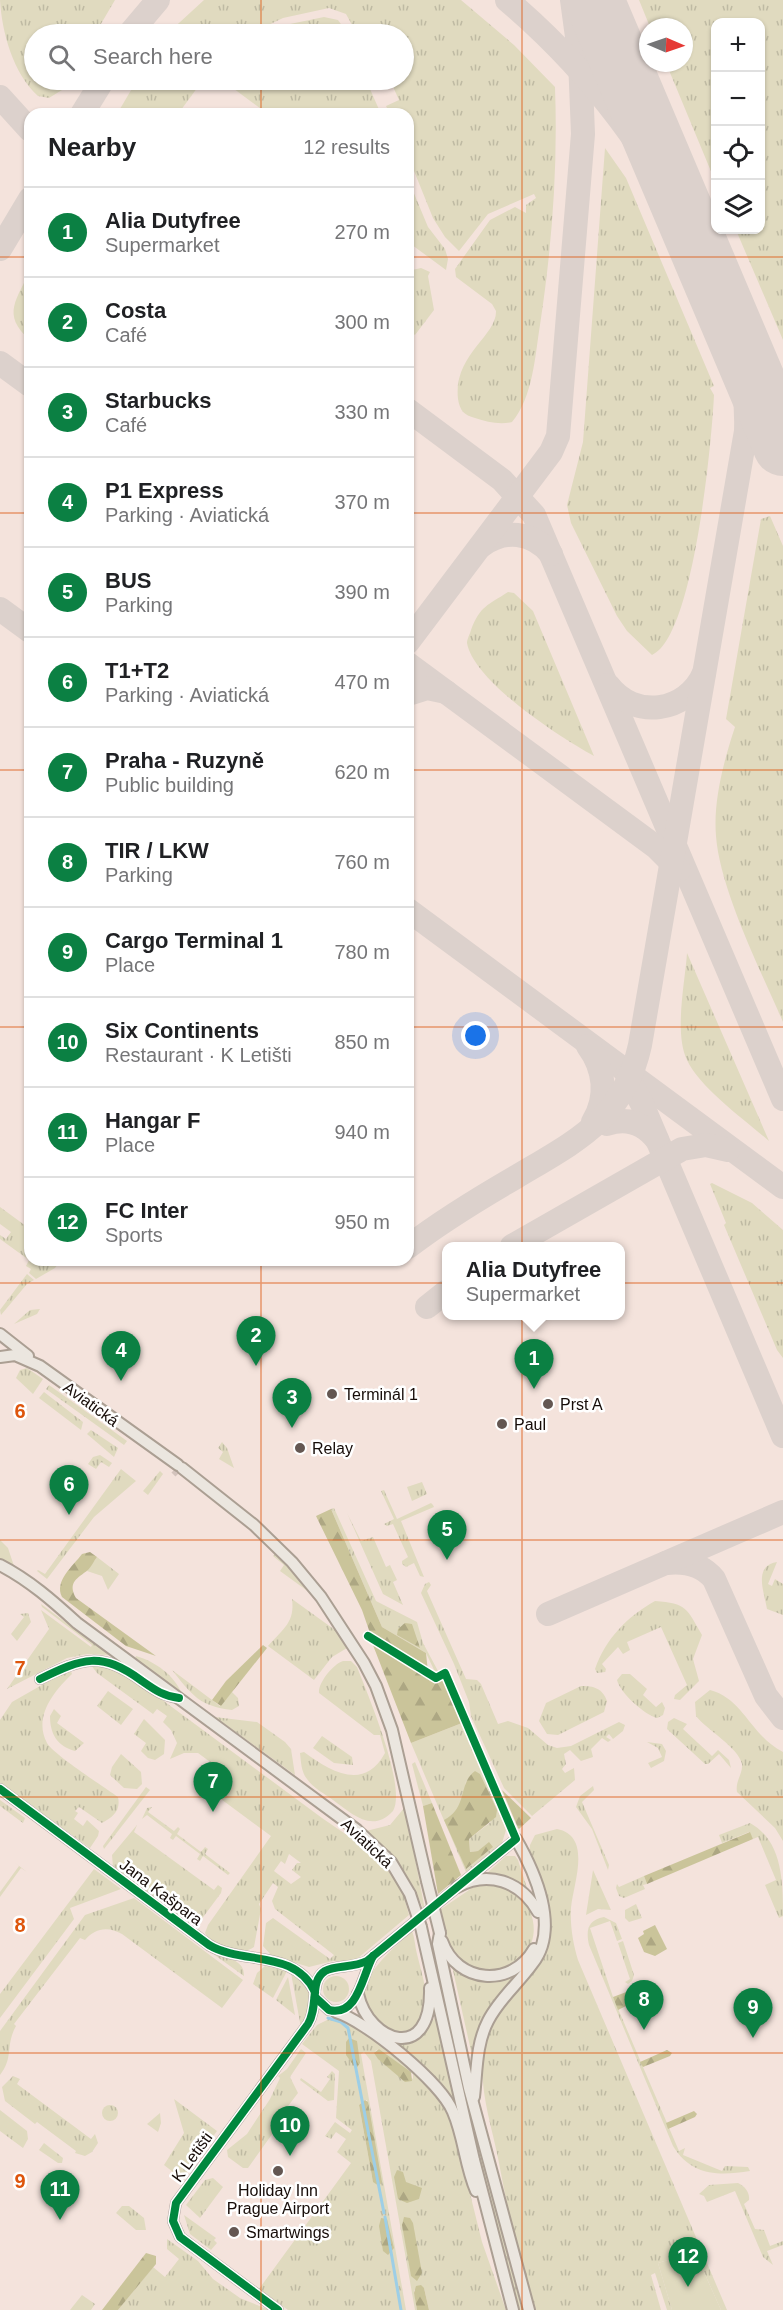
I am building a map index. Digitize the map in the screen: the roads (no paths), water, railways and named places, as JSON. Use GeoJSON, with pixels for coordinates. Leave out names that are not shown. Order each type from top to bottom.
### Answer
{"type":"FeatureCollection","features":[{"type":"Feature","properties":{"kind":"main road"},"geometry":{"type":"LineString","coordinates":[[0,1334],[40,1366]]}},
{"type":"Feature","properties":{"kind":"main road","name":"Aviatická"},"geometry":{"type":"LineString","coordinates":[[0,1358],[15,1355],[40,1366],[153,1449],[273,1544],[321,1597],[376,1686],[398,1753],[440,1933],[438,1944],[469,2088],[529,2310]]}},
{"type":"Feature","properties":{"kind":"main road","name":"Aviatická"},"geometry":{"type":"LineString","coordinates":[[0,1566],[13,1571],[52,1600],[77,1623],[367,1839],[391,1862],[410,1894],[425,1943],[488,2217],[513,2310]]}},
{"type":"Feature","properties":{"kind":"main road"},"geometry":{"type":"LineString","coordinates":[[440,1933],[448,1955],[465,1971],[488,1977],[504,1975],[524,1963],[534,1950],[539,1935],[538,1912],[516,1839]]}},
{"type":"Feature","properties":{"kind":"main road"},"geometry":{"type":"LineString","coordinates":[[474,2100],[483,2032],[497,2006],[537,1959],[546,1933],[544,1910],[525,1854],[516,1839]]}},
{"type":"Feature","properties":{"kind":"main road"},"geometry":{"type":"LineString","coordinates":[[457,1887],[477,1879],[499,1880],[519,1889],[538,1912]]}},
{"type":"Feature","properties":{"kind":"main road"},"geometry":{"type":"LineString","coordinates":[[358,1991],[365,2013],[390,2036],[403,2039],[412,2036],[421,2030],[430,2013],[429,1961]]}},
{"type":"Feature","properties":{"kind":"main road"},"geometry":{"type":"LineString","coordinates":[[334,2012],[363,2025],[424,2074],[445,2097],[458,2124],[470,2177],[488,2217]]}},
{"type":"Feature","properties":{"kind":"street"},"geometry":{"type":"LineString","coordinates":[[40,1679],[71,1664],[102,1660],[120,1666],[162,1696],[179,1698]]}},
{"type":"Feature","properties":{"kind":"street","name":"Jana Kašpara"},"geometry":{"type":"LineString","coordinates":[[0,1789],[213,1947],[230,1954],[278,1962],[308,1980],[315,1995]]}},
{"type":"Feature","properties":{"kind":"street","name":"K Letišti"},"geometry":{"type":"LineString","coordinates":[[279,2310],[186,2242],[176,2231],[173,2217],[180,2196],[304,2030],[313,2015],[318,1978],[324,1972],[353,1967],[373,1956],[516,1839]]}},
{"type":"Feature","properties":{"kind":"street","name":"K Letišti"},"geometry":{"type":"LineString","coordinates":[[304,2030],[317,2018],[350,2007],[373,1956]]}},
{"type":"Feature","properties":{"kind":"street"},"geometry":{"type":"LineString","coordinates":[[339,1968],[352,1975],[358,1991]]}},
{"type":"Feature","properties":{"kind":"street","name":"Jana Kašpara"},"geometry":{"type":"LineString","coordinates":[[298,1972],[324,1972]]}},
{"type":"Feature","properties":{"kind":"street"},"geometry":{"type":"LineString","coordinates":[[315,1995],[321,2006],[334,2012]]}},
{"type":"Feature","properties":{"kind":"waterway"},"geometry":{"type":"LineString","coordinates":[[328,2018],[341,2022],[348,2028],[384,2213]]}},
{"type":"Feature","properties":{"kind":"waterway"},"geometry":{"type":"LineString","coordinates":[[385,2217],[401,2310]]}},
{"type":"Feature","properties":{"kind":"tunnel"},"geometry":{"type":"LineString","coordinates":[[175,1469],[179,1473]]}},
{"type":"Feature","properties":{"kind":"place","name":"Costa"},"geometry":{"type":"Point","coordinates":[256,1366]}},
{"type":"Feature","properties":{"kind":"place","name":"P1 Express"},"geometry":{"type":"Point","coordinates":[121,1381]}},
{"type":"Feature","properties":{"kind":"place","name":"Alia Dutyfree"},"geometry":{"type":"Point","coordinates":[534,1389]}},
{"type":"Feature","properties":{"kind":"place","name":"Terminál 1"},"geometry":{"type":"Point","coordinates":[332,1394]}},
{"type":"Feature","properties":{"kind":"place","name":"Prst A"},"geometry":{"type":"Point","coordinates":[548,1404]}},
{"type":"Feature","properties":{"kind":"place","name":"Paul"},"geometry":{"type":"Point","coordinates":[502,1424]}},
{"type":"Feature","properties":{"kind":"place","name":"Starbucks"},"geometry":{"type":"Point","coordinates":[292,1428]}},
{"type":"Feature","properties":{"kind":"place","name":"Relay"},"geometry":{"type":"Point","coordinates":[300,1448]}},
{"type":"Feature","properties":{"kind":"place","name":"T1+T2"},"geometry":{"type":"Point","coordinates":[69,1515]}},
{"type":"Feature","properties":{"kind":"place","name":"BUS"},"geometry":{"type":"Point","coordinates":[447,1560]}},
{"type":"Feature","properties":{"kind":"place","name":"Praha - Ruzyně"},"geometry":{"type":"Point","coordinates":[213,1812]}},
{"type":"Feature","properties":{"kind":"place","name":"TIR / LKW"},"geometry":{"type":"Point","coordinates":[644,2030]}},
{"type":"Feature","properties":{"kind":"place","name":"Cargo Terminal 1"},"geometry":{"type":"Point","coordinates":[753,2038]}},
{"type":"Feature","properties":{"kind":"place","name":"Six Continents"},"geometry":{"type":"Point","coordinates":[290,2156]}},
{"type":"Feature","properties":{"kind":"place","name":"Holiday Inn Prague Airport"},"geometry":{"type":"Point","coordinates":[278,2171]}},
{"type":"Feature","properties":{"kind":"place","name":"Hangar F"},"geometry":{"type":"Point","coordinates":[60,2220]}},
{"type":"Feature","properties":{"kind":"place","name":"Smartwings"},"geometry":{"type":"Point","coordinates":[234,2232]}},
{"type":"Feature","properties":{"kind":"place","name":"FC Inter"},"geometry":{"type":"Point","coordinates":[688,2287]}}]}
